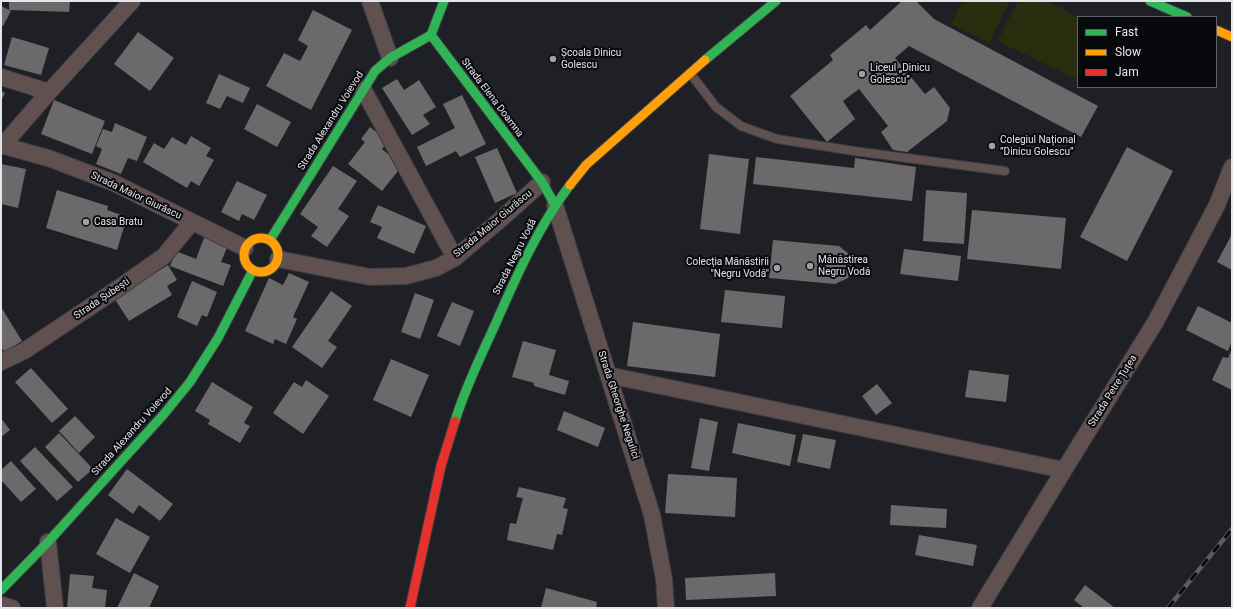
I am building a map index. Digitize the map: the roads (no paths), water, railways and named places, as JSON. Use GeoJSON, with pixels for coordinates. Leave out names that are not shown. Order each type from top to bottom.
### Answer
{"type":"FeatureCollection","features":[{"type":"Feature","properties":{"kind":"main road"},"geometry":{"type":"LineString","coordinates":[[431,35],[444,1]]}},
{"type":"Feature","properties":{"kind":"main road","name":"Strada Negru Vodă"},"geometry":{"type":"LineString","coordinates":[[410,608],[441,466],[457,414],[506,300],[555,205],[586,165],[689,73],[776,1]]}},
{"type":"Feature","properties":{"kind":"main road"},"geometry":{"type":"LineString","coordinates":[[1150,1],[1185,16]]}},
{"type":"Feature","properties":{"kind":"main road"},"geometry":{"type":"LineString","coordinates":[[1217,30],[1232,37]]}},
{"type":"Feature","properties":{"kind":"main road","name":"Strada Alexandru Voievod"},"geometry":{"type":"LineString","coordinates":[[270,240],[375,71],[390,58],[431,35]]}},
{"type":"Feature","properties":{"kind":"main road","name":"Strada Elena Doamna"},"geometry":{"type":"LineString","coordinates":[[431,35],[542,182],[555,205]]}},
{"type":"Feature","properties":{"kind":"main road"},"geometry":{"type":"LineString","coordinates":[[260,237],[270,240],[277,248],[278,259],[272,268],[268,270],[263,272],[253,270],[245,261],[245,248],[251,240],[260,237]]}},
{"type":"Feature","properties":{"kind":"main road","name":"Strada Alexandru Voievod"},"geometry":{"type":"LineString","coordinates":[[1,590],[48,542],[164,414],[190,382],[218,338],[253,270]]}},
{"type":"Feature","properties":{"kind":"street"},"geometry":{"type":"LineString","coordinates":[[2,145],[131,1]]}},
{"type":"Feature","properties":{"kind":"street"},"geometry":{"type":"LineString","coordinates":[[370,1],[390,58]]}},
{"type":"Feature","properties":{"kind":"street"},"geometry":{"type":"LineString","coordinates":[[1,77],[49,92]]}},
{"type":"Feature","properties":{"kind":"street"},"geometry":{"type":"LineString","coordinates":[[363,89],[455,258]]}},
{"type":"Feature","properties":{"kind":"street","name":"Strada Maior Giurăscu"},"geometry":{"type":"LineString","coordinates":[[2,145],[51,159],[114,183],[245,248]]}},
{"type":"Feature","properties":{"kind":"street","name":"Strada Petre Țuțea"},"geometry":{"type":"LineString","coordinates":[[980,608],[1156,322],[1217,205],[1232,167]]}},
{"type":"Feature","properties":{"kind":"street","name":"Strada Maior Giurăscu"},"geometry":{"type":"LineString","coordinates":[[278,259],[370,276],[406,276],[436,268],[455,258],[542,182]]}},
{"type":"Feature","properties":{"kind":"street","name":"Strada Gheorghe Negulici"},"geometry":{"type":"LineString","coordinates":[[555,205],[652,515],[664,579],[666,608]]}},
{"type":"Feature","properties":{"kind":"street","name":"Strada Șubești"},"geometry":{"type":"LineString","coordinates":[[1,362],[30,347],[164,256],[192,222]]}},
{"type":"Feature","properties":{"kind":"street"},"geometry":{"type":"LineString","coordinates":[[608,375],[1064,470]]}},
{"type":"Feature","properties":{"kind":"street"},"geometry":{"type":"LineString","coordinates":[[48,542],[55,608]]}},
{"type":"Feature","properties":{"kind":"street"},"geometry":{"type":"LineString","coordinates":[[1,605],[12,608]]}},
{"type":"Feature","properties":{"kind":"lane"},"geometry":{"type":"LineString","coordinates":[[689,73],[716,107],[741,126],[777,139],[1005,171]]}},
{"type":"Feature","properties":{"kind":"railway"},"geometry":{"type":"LineString","coordinates":[[1168,608],[1232,529]]}},
{"type":"Feature","properties":{"kind":"place","name":"Școala Dinicu Golescu"},"geometry":{"type":"Point","coordinates":[553,59]}},
{"type":"Feature","properties":{"kind":"place","name":"Liceul „Dinicu Golescu”"},"geometry":{"type":"Point","coordinates":[862,74]}},
{"type":"Feature","properties":{"kind":"place","name":"Colegiul Național ”Dinicu Golescu”"},"geometry":{"type":"Point","coordinates":[992,146]}},
{"type":"Feature","properties":{"kind":"place","name":"Casa Bratu"},"geometry":{"type":"Point","coordinates":[86,222]}},
{"type":"Feature","properties":{"kind":"place","name":"Mănăstirea Negru Vodă"},"geometry":{"type":"Point","coordinates":[810,266]}},
{"type":"Feature","properties":{"kind":"place","name":"Colecția Mănăstirii \"Negru Vodă\""},"geometry":{"type":"Point","coordinates":[777,268]}}]}
